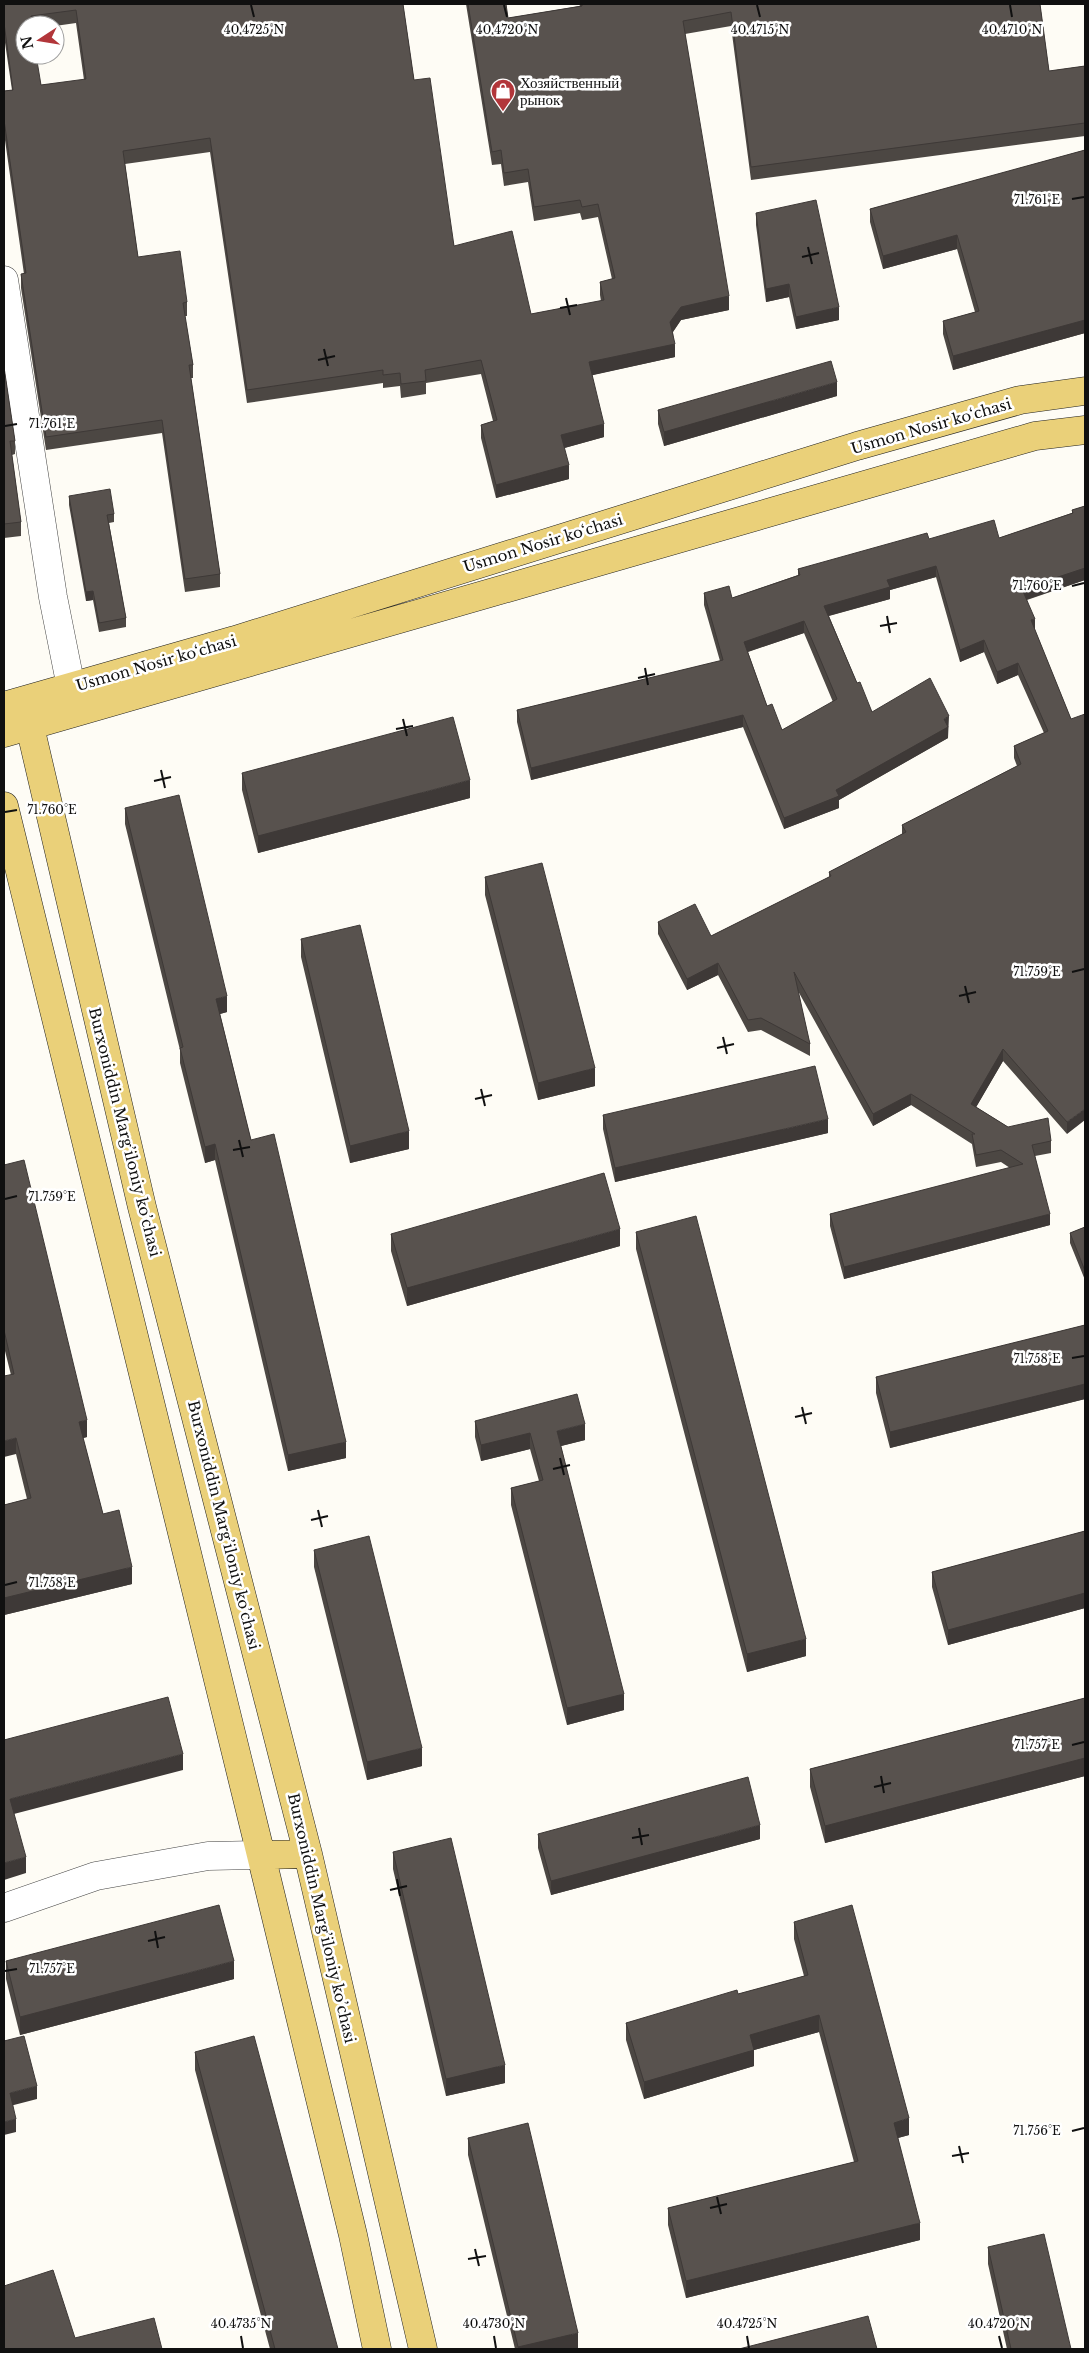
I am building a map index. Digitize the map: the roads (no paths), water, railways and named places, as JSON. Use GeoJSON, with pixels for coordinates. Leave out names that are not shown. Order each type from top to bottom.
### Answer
{"type":"FeatureCollection","features":[{"type":"Feature","properties":{"kind":"main road","name":"Usmon Nosir ko‘chasi"},"geometry":{"type":"LineString","coordinates":[[4,733],[19,711],[71,687],[245,637],[857,446],[1020,400],[1085,391]]}},
{"type":"Feature","properties":{"kind":"main road","name":"Usmon Nosir ko‘chasi"},"geometry":{"type":"LineString","coordinates":[[19,711],[80,713],[1035,436],[1085,430]]}},
{"type":"Feature","properties":{"kind":"main road","name":"Burxoniddin Marg’iloniy ko’chasi"},"geometry":{"type":"LineString","coordinates":[[19,711],[142,1207],[308,1854],[423,2349]]}},
{"type":"Feature","properties":{"kind":"main road"},"geometry":{"type":"LineString","coordinates":[[4,806],[353,2235],[377,2349]]}},
{"type":"Feature","properties":{"kind":"main road"},"geometry":{"type":"LineString","coordinates":[[261,1855],[308,1854]]}},
{"type":"Feature","properties":{"kind":"street"},"geometry":{"type":"LineString","coordinates":[[4,280],[53,597],[71,687],[80,713]]}},
{"type":"Feature","properties":{"kind":"street"},"geometry":{"type":"LineString","coordinates":[[4,1908],[96,1876],[208,1856],[261,1855]]}},
{"type":"Feature","properties":{"kind":"place","name":"Хозяйственный рынок"},"geometry":{"type":"Point","coordinates":[503,112]}}]}
